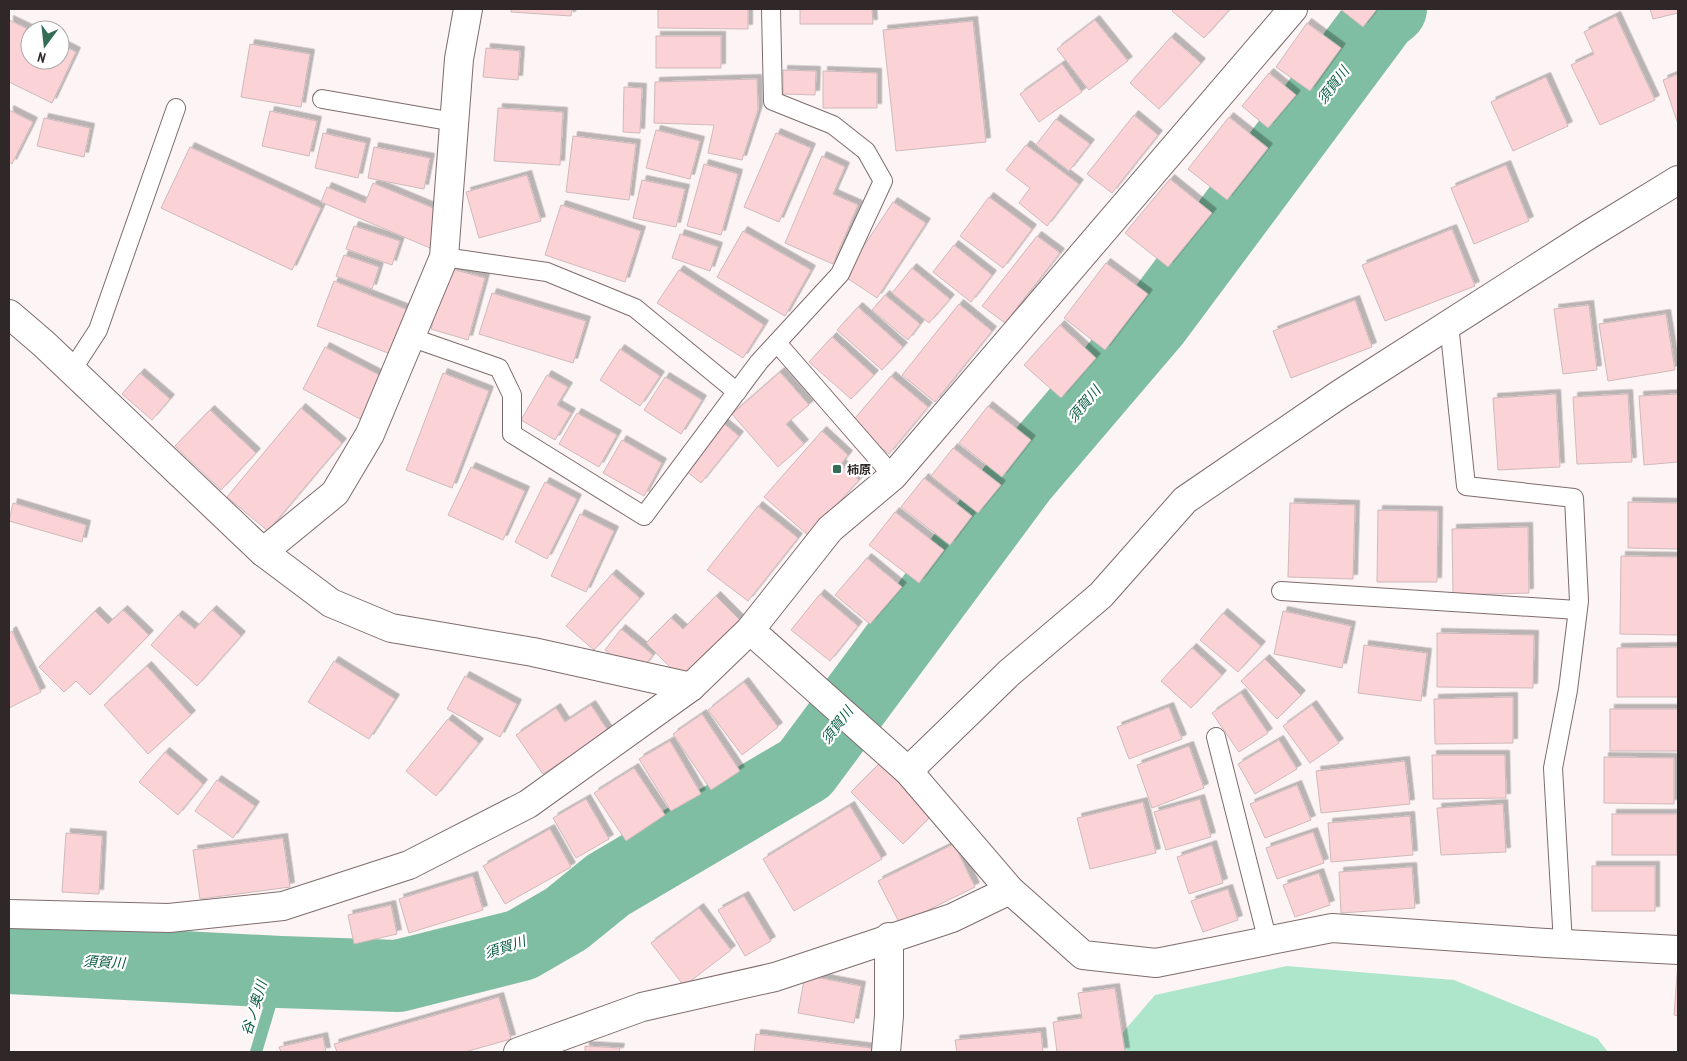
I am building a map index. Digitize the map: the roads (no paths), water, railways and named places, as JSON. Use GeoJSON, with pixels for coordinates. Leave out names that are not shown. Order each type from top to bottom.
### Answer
{"type":"FeatureCollection","features":[{"type":"Feature","properties":{"kind":"street"},"geometry":{"type":"LineString","coordinates":[[263,552],[335,493],[370,434],[444,257],[459,59],[468,9]]}},
{"type":"Feature","properties":{"kind":"street"},"geometry":{"type":"LineString","coordinates":[[9,914],[169,918],[284,906],[408,865],[528,804],[691,687],[750,630],[830,529],[893,476],[1293,9]]}},
{"type":"Feature","properties":{"kind":"street"},"geometry":{"type":"LineString","coordinates":[[908,771],[1009,673],[1101,595],[1185,500],[1340,394],[1678,180]]}},
{"type":"Feature","properties":{"kind":"street"},"geometry":{"type":"LineString","coordinates":[[9,314],[72,370],[263,552],[331,603],[391,628],[533,652],[691,687]]}},
{"type":"Feature","properties":{"kind":"street"},"geometry":{"type":"LineString","coordinates":[[750,630],[908,771],[1010,890],[1083,955],[1156,963],[1332,928],[1678,950]]}},
{"type":"Feature","properties":{"kind":"street"},"geometry":{"type":"LineString","coordinates":[[518,1052],[642,1007],[775,977],[889,937],[952,918],[1010,890]]}},
{"type":"Feature","properties":{"kind":"street"},"geometry":{"type":"LineString","coordinates":[[886,1052],[889,1016],[889,937]]}},
{"type":"Feature","properties":{"kind":"lane"},"geometry":{"type":"LineString","coordinates":[[410,337],[499,368],[512,395],[512,434],[644,516],[759,362],[840,274],[883,181],[866,151],[833,125],[773,101],[771,9]]}},
{"type":"Feature","properties":{"kind":"lane"},"geometry":{"type":"LineString","coordinates":[[322,99],[454,122]]}},
{"type":"Feature","properties":{"kind":"lane"},"geometry":{"type":"LineString","coordinates":[[72,370],[98,330],[176,108]]}},
{"type":"Feature","properties":{"kind":"lane"},"geometry":{"type":"LineString","coordinates":[[444,257],[547,272],[635,308],[737,392]]}},
{"type":"Feature","properties":{"kind":"lane"},"geometry":{"type":"LineString","coordinates":[[1449,324],[1466,486],[1574,498],[1579,601],[1568,690],[1553,768],[1563,944]]}},
{"type":"Feature","properties":{"kind":"lane"},"geometry":{"type":"LineString","coordinates":[[777,343],[893,476]]}},
{"type":"Feature","properties":{"kind":"lane"},"geometry":{"type":"LineString","coordinates":[[1281,591],[1577,610]]}},
{"type":"Feature","properties":{"kind":"lane"},"geometry":{"type":"LineString","coordinates":[[1216,737],[1268,942]]}},
{"type":"Feature","properties":{"kind":"waterway","name":"須賀川"},"geometry":{"type":"LineString","coordinates":[[9,958],[398,976],[521,945],[566,919],[608,885],[805,769],[1021,478],[1154,322],[1381,17],[1391,9]]}},
{"type":"Feature","properties":{"kind":"waterway","name":"谷ノ奥川"},"geometry":{"type":"LineString","coordinates":[[256,1052],[280,972]]}},
{"type":"Feature","properties":{"kind":"place","name":"柿原"},"geometry":{"type":"Point","coordinates":[837,469]}}]}
